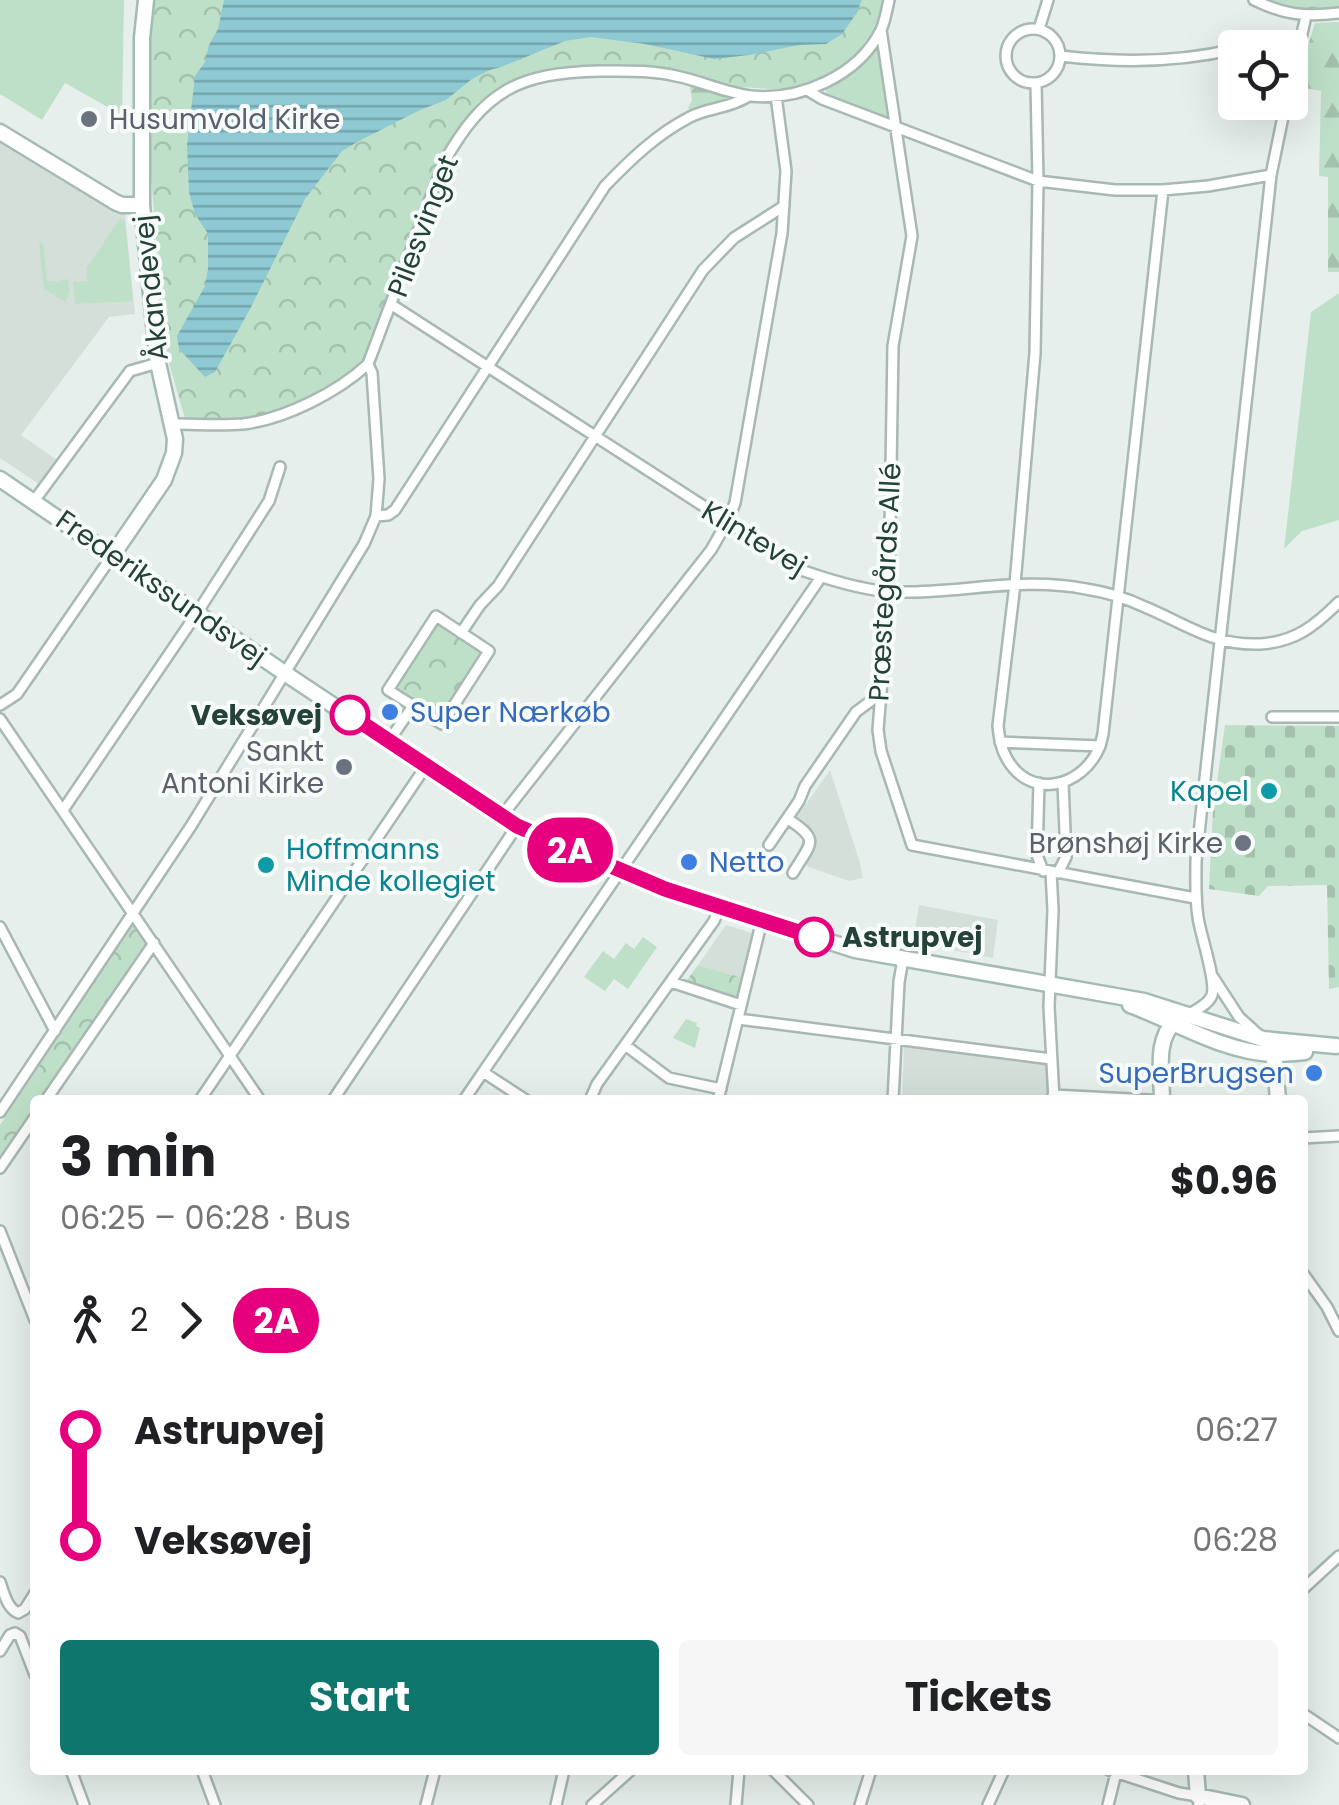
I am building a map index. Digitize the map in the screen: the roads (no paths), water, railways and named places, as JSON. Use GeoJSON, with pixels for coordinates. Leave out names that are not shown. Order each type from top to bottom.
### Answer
{"type":"FeatureCollection","features":[{"type":"Feature","properties":{"kind":"main road","name":"Åkandevej"},"geometry":{"type":"LineString","coordinates":[[112,556],[164,480],[174,453],[173,424],[158,362],[142,205],[142,38],[146,0]]}},
{"type":"Feature","properties":{"kind":"main road"},"geometry":{"type":"LineString","coordinates":[[0,132],[114,202],[142,205]]}},
{"type":"Feature","properties":{"kind":"main road","name":"Frederikssundsvej"},"geometry":{"type":"LineString","coordinates":[[0,479],[501,816],[620,871],[855,950],[1144,1000],[1263,1039],[1338,1046]]}},
{"type":"Feature","properties":{"kind":"main road","name":"Frederikssundsvej"},"geometry":{"type":"LineString","coordinates":[[1096,993],[1231,1045],[1272,1054],[1338,1046]]}},
{"type":"Feature","properties":{"kind":"main road"},"geometry":{"type":"LineString","coordinates":[[1162,1095],[1162,1044],[1172,1022],[1187,1015]]}},
{"type":"Feature","properties":{"kind":"main road"},"geometry":{"type":"LineString","coordinates":[[1263,1039],[1275,1062],[1278,1095]]}},
{"type":"Feature","properties":{"kind":"main road"},"geometry":{"type":"LineString","coordinates":[[1196,1775],[1198,1801],[1242,1805]]}},
{"type":"Feature","properties":{"kind":"street","name":"Pilesvinget"},"geometry":{"type":"LineString","coordinates":[[368,364],[444,162],[474,118],[508,89],[546,75],[644,70],[749,96],[807,90],[824,83],[863,53],[881,30],[889,0]]}},
{"type":"Feature","properties":{"kind":"street"},"geometry":{"type":"LineString","coordinates":[[1039,29],[1048,0]]}},
{"type":"Feature","properties":{"kind":"street"},"geometry":{"type":"LineString","coordinates":[[1254,0],[1274,10],[1306,16],[1339,12]]}},
{"type":"Feature","properties":{"kind":"street"},"geometry":{"type":"LineString","coordinates":[[1304,30],[1306,16]]}},
{"type":"Feature","properties":{"kind":"street"},"geometry":{"type":"LineString","coordinates":[[1028,29],[1039,29],[1055,38],[1061,56],[1054,74],[1036,83],[1016,78],[1006,60],[1011,40],[1028,29]]}},
{"type":"Feature","properties":{"kind":"street","name":"Præstegårds Allé"},"geometry":{"type":"LineString","coordinates":[[881,30],[912,236],[892,346],[889,592],[878,730],[881,752],[912,846],[1195,898]]}},
{"type":"Feature","properties":{"kind":"street"},"geometry":{"type":"LineString","coordinates":[[1061,56],[1156,62],[1218,53]]}},
{"type":"Feature","properties":{"kind":"street"},"geometry":{"type":"LineString","coordinates":[[1036,83],[1034,354],[1015,584],[998,726],[1005,756],[1025,777],[1039,783],[1063,782],[1086,770],[1103,734],[1163,190]]}},
{"type":"Feature","properties":{"kind":"street"},"geometry":{"type":"LineString","coordinates":[[807,90],[822,100],[1038,181],[1115,190],[1163,190],[1271,176]]}},
{"type":"Feature","properties":{"kind":"street"},"geometry":{"type":"LineString","coordinates":[[376,516],[395,510],[605,186],[634,156],[693,115],[734,105],[749,96]]}},
{"type":"Feature","properties":{"kind":"street"},"geometry":{"type":"LineString","coordinates":[[501,816],[710,550],[727,522],[740,481],[782,233],[786,152],[776,96]]}},
{"type":"Feature","properties":{"kind":"street"},"geometry":{"type":"LineString","coordinates":[[1187,1015],[1212,996],[1212,974],[1195,898],[1196,861],[1271,176],[1282,120]]}},
{"type":"Feature","properties":{"kind":"street"},"geometry":{"type":"LineString","coordinates":[[462,633],[498,586],[703,270],[734,238],[784,206]]}},
{"type":"Feature","properties":{"kind":"street","name":"Klintevej"},"geometry":{"type":"LineString","coordinates":[[392,305],[804,572],[889,592],[1015,584],[1085,588],[1118,596],[1220,641]]}},
{"type":"Feature","properties":{"kind":"street"},"geometry":{"type":"LineString","coordinates":[[34,501],[130,371],[158,362]]}},
{"type":"Feature","properties":{"kind":"street"},"geometry":{"type":"LineString","coordinates":[[0,1112],[134,914],[286,674],[364,544],[376,516],[379,479],[372,372],[368,364],[325,395],[266,419],[244,424],[173,424]]}},
{"type":"Feature","properties":{"kind":"street"},"geometry":{"type":"LineString","coordinates":[[63,810],[269,502],[280,468]]}},
{"type":"Feature","properties":{"kind":"street"},"geometry":{"type":"LineString","coordinates":[[0,705],[18,694],[112,556]]}},
{"type":"Feature","properties":{"kind":"street"},"geometry":{"type":"LineString","coordinates":[[467,1095],[821,577]]}},
{"type":"Feature","properties":{"kind":"street"},"geometry":{"type":"LineString","coordinates":[[1220,641],[1259,644],[1296,636],[1318,623],[1339,602]]}},
{"type":"Feature","properties":{"kind":"street"},"geometry":{"type":"LineString","coordinates":[[436,616],[462,633],[489,651],[442,724],[388,690],[436,616]]}},
{"type":"Feature","properties":{"kind":"street"},"geometry":{"type":"LineString","coordinates":[[769,844],[856,712],[880,694]]}},
{"type":"Feature","properties":{"kind":"street"},"geometry":{"type":"LineString","coordinates":[[389,740],[413,706]]}},
{"type":"Feature","properties":{"kind":"street"},"geometry":{"type":"LineString","coordinates":[[1272,716],[1339,717]]}},
{"type":"Feature","properties":{"kind":"street"},"geometry":{"type":"LineString","coordinates":[[0,719],[257,1095]]}},
{"type":"Feature","properties":{"kind":"street"},"geometry":{"type":"LineString","coordinates":[[1000,742],[1100,746]]}},
{"type":"Feature","properties":{"kind":"street"},"geometry":{"type":"LineString","coordinates":[[203,1095],[426,766]]}},
{"type":"Feature","properties":{"kind":"street"},"geometry":{"type":"LineString","coordinates":[[1051,872],[1066,857],[1063,782]]}},
{"type":"Feature","properties":{"kind":"street"},"geometry":{"type":"LineString","coordinates":[[1039,783],[1038,855],[1051,872],[1049,984],[1054,1095]]}},
{"type":"Feature","properties":{"kind":"street"},"geometry":{"type":"LineString","coordinates":[[788,820],[810,837],[793,872]]}},
{"type":"Feature","properties":{"kind":"street"},"geometry":{"type":"LineString","coordinates":[[336,1095],[517,826]]}},
{"type":"Feature","properties":{"kind":"street"},"geometry":{"type":"LineString","coordinates":[[592,1095],[714,921],[720,906]]}},
{"type":"Feature","properties":{"kind":"street"},"geometry":{"type":"LineString","coordinates":[[625,1045],[669,1078],[720,1095],[762,920]]}},
{"type":"Feature","properties":{"kind":"street"},"geometry":{"type":"LineString","coordinates":[[0,927],[55,1031]]}},
{"type":"Feature","properties":{"kind":"street"},"geometry":{"type":"LineString","coordinates":[[49,1095],[154,943]]}},
{"type":"Feature","properties":{"kind":"street"},"geometry":{"type":"LineString","coordinates":[[893,1095],[903,959]]}},
{"type":"Feature","properties":{"kind":"street"},"geometry":{"type":"LineString","coordinates":[[1212,974],[1239,1016],[1263,1039]]}},
{"type":"Feature","properties":{"kind":"street"},"geometry":{"type":"LineString","coordinates":[[671,982],[741,1005]]}},
{"type":"Feature","properties":{"kind":"street"},"geometry":{"type":"LineString","coordinates":[[738,1020],[1051,1059]]}},
{"type":"Feature","properties":{"kind":"street"},"geometry":{"type":"LineString","coordinates":[[483,1072],[518,1095]]}},
{"type":"Feature","properties":{"kind":"street"},"geometry":{"type":"LineString","coordinates":[[0,1168],[30,1124]]}},
{"type":"Feature","properties":{"kind":"street"},"geometry":{"type":"LineString","coordinates":[[1308,1138],[1339,1136]]}},
{"type":"Feature","properties":{"kind":"street"},"geometry":{"type":"LineString","coordinates":[[0,1231],[30,1307]]}},
{"type":"Feature","properties":{"kind":"street"},"geometry":{"type":"LineString","coordinates":[[1308,1280],[1328,1307],[1339,1331]]}},
{"type":"Feature","properties":{"kind":"street"},"geometry":{"type":"LineString","coordinates":[[1308,1584],[1339,1556]]}},
{"type":"Feature","properties":{"kind":"street"},"geometry":{"type":"LineString","coordinates":[[0,1582],[4,1604],[13,1610],[25,1609],[30,1601]]}},
{"type":"Feature","properties":{"kind":"street"},"geometry":{"type":"LineString","coordinates":[[0,1652],[15,1633],[20,1636],[30,1662]]}},
{"type":"Feature","properties":{"kind":"street"},"geometry":{"type":"LineString","coordinates":[[1308,1717],[1339,1738]]}},
{"type":"Feature","properties":{"kind":"street"},"geometry":{"type":"LineString","coordinates":[[73,1775],[84,1805]]}},
{"type":"Feature","properties":{"kind":"street"},"geometry":{"type":"LineString","coordinates":[[204,1775],[215,1805]]}},
{"type":"Feature","properties":{"kind":"street"},"geometry":{"type":"LineString","coordinates":[[556,1805],[563,1775]]}},
{"type":"Feature","properties":{"kind":"street"},"geometry":{"type":"LineString","coordinates":[[592,1805],[625,1775]]}},
{"type":"Feature","properties":{"kind":"street"},"geometry":{"type":"LineString","coordinates":[[736,1805],[739,1775]]}},
{"type":"Feature","properties":{"kind":"street"},"geometry":{"type":"LineString","coordinates":[[778,1775],[808,1805]]}},
{"type":"Feature","properties":{"kind":"street"},"geometry":{"type":"LineString","coordinates":[[860,1805],[869,1775]]}},
{"type":"Feature","properties":{"kind":"street"},"geometry":{"type":"LineString","coordinates":[[988,1805],[1002,1775]]}},
{"type":"Feature","properties":{"kind":"street"},"geometry":{"type":"LineString","coordinates":[[1108,1805],[1113,1775]]}},
{"type":"Feature","properties":{"kind":"street"},"geometry":{"type":"LineString","coordinates":[[1122,1775],[1198,1801]]}},
{"type":"Feature","properties":{"kind":"street"},"geometry":{"type":"LineString","coordinates":[[426,1805],[434,1776]]}},
{"type":"Feature","properties":{"kind":"water"},"geometry":{"type":"Polygon","coordinates":[[[224,0],[862,0],[842,34],[826,44],[749,55],[714,59],[591,37],[565,41],[490,70],[446,100],[359,141],[342,151],[305,199],[215,372],[205,377],[179,349],[177,336],[205,286],[208,269],[208,234],[195,214],[189,192],[187,145],[195,76],[218,29],[224,0]]]}},
{"type":"Feature","properties":{"kind":"place","name":"Husumvold Kirke"},"geometry":{"type":"Point","coordinates":[89,119]}},
{"type":"Feature","properties":{"kind":"place","name":"Super Nærkøb"},"geometry":{"type":"Point","coordinates":[390,712]}},
{"type":"Feature","properties":{"kind":"place","name":"Veksøvej"},"geometry":{"type":"Point","coordinates":[350,715]}},
{"type":"Feature","properties":{"kind":"place","name":"Sankt Antoni Kirke"},"geometry":{"type":"Point","coordinates":[344,767]}},
{"type":"Feature","properties":{"kind":"place","name":"Kapel"},"geometry":{"type":"Point","coordinates":[1269,791]}},
{"type":"Feature","properties":{"kind":"place","name":"Brønshøj Kirke"},"geometry":{"type":"Point","coordinates":[1243,843]}},
{"type":"Feature","properties":{"kind":"place","name":"Netto"},"geometry":{"type":"Point","coordinates":[689,862]}},
{"type":"Feature","properties":{"kind":"place","name":"Hoffmanns Minde kollegiet"},"geometry":{"type":"Point","coordinates":[266,865]}},
{"type":"Feature","properties":{"kind":"place","name":"Astrupvej"},"geometry":{"type":"Point","coordinates":[814,937]}},
{"type":"Feature","properties":{"kind":"place","name":"SuperBrugsen"},"geometry":{"type":"Point","coordinates":[1314,1073]}}]}
